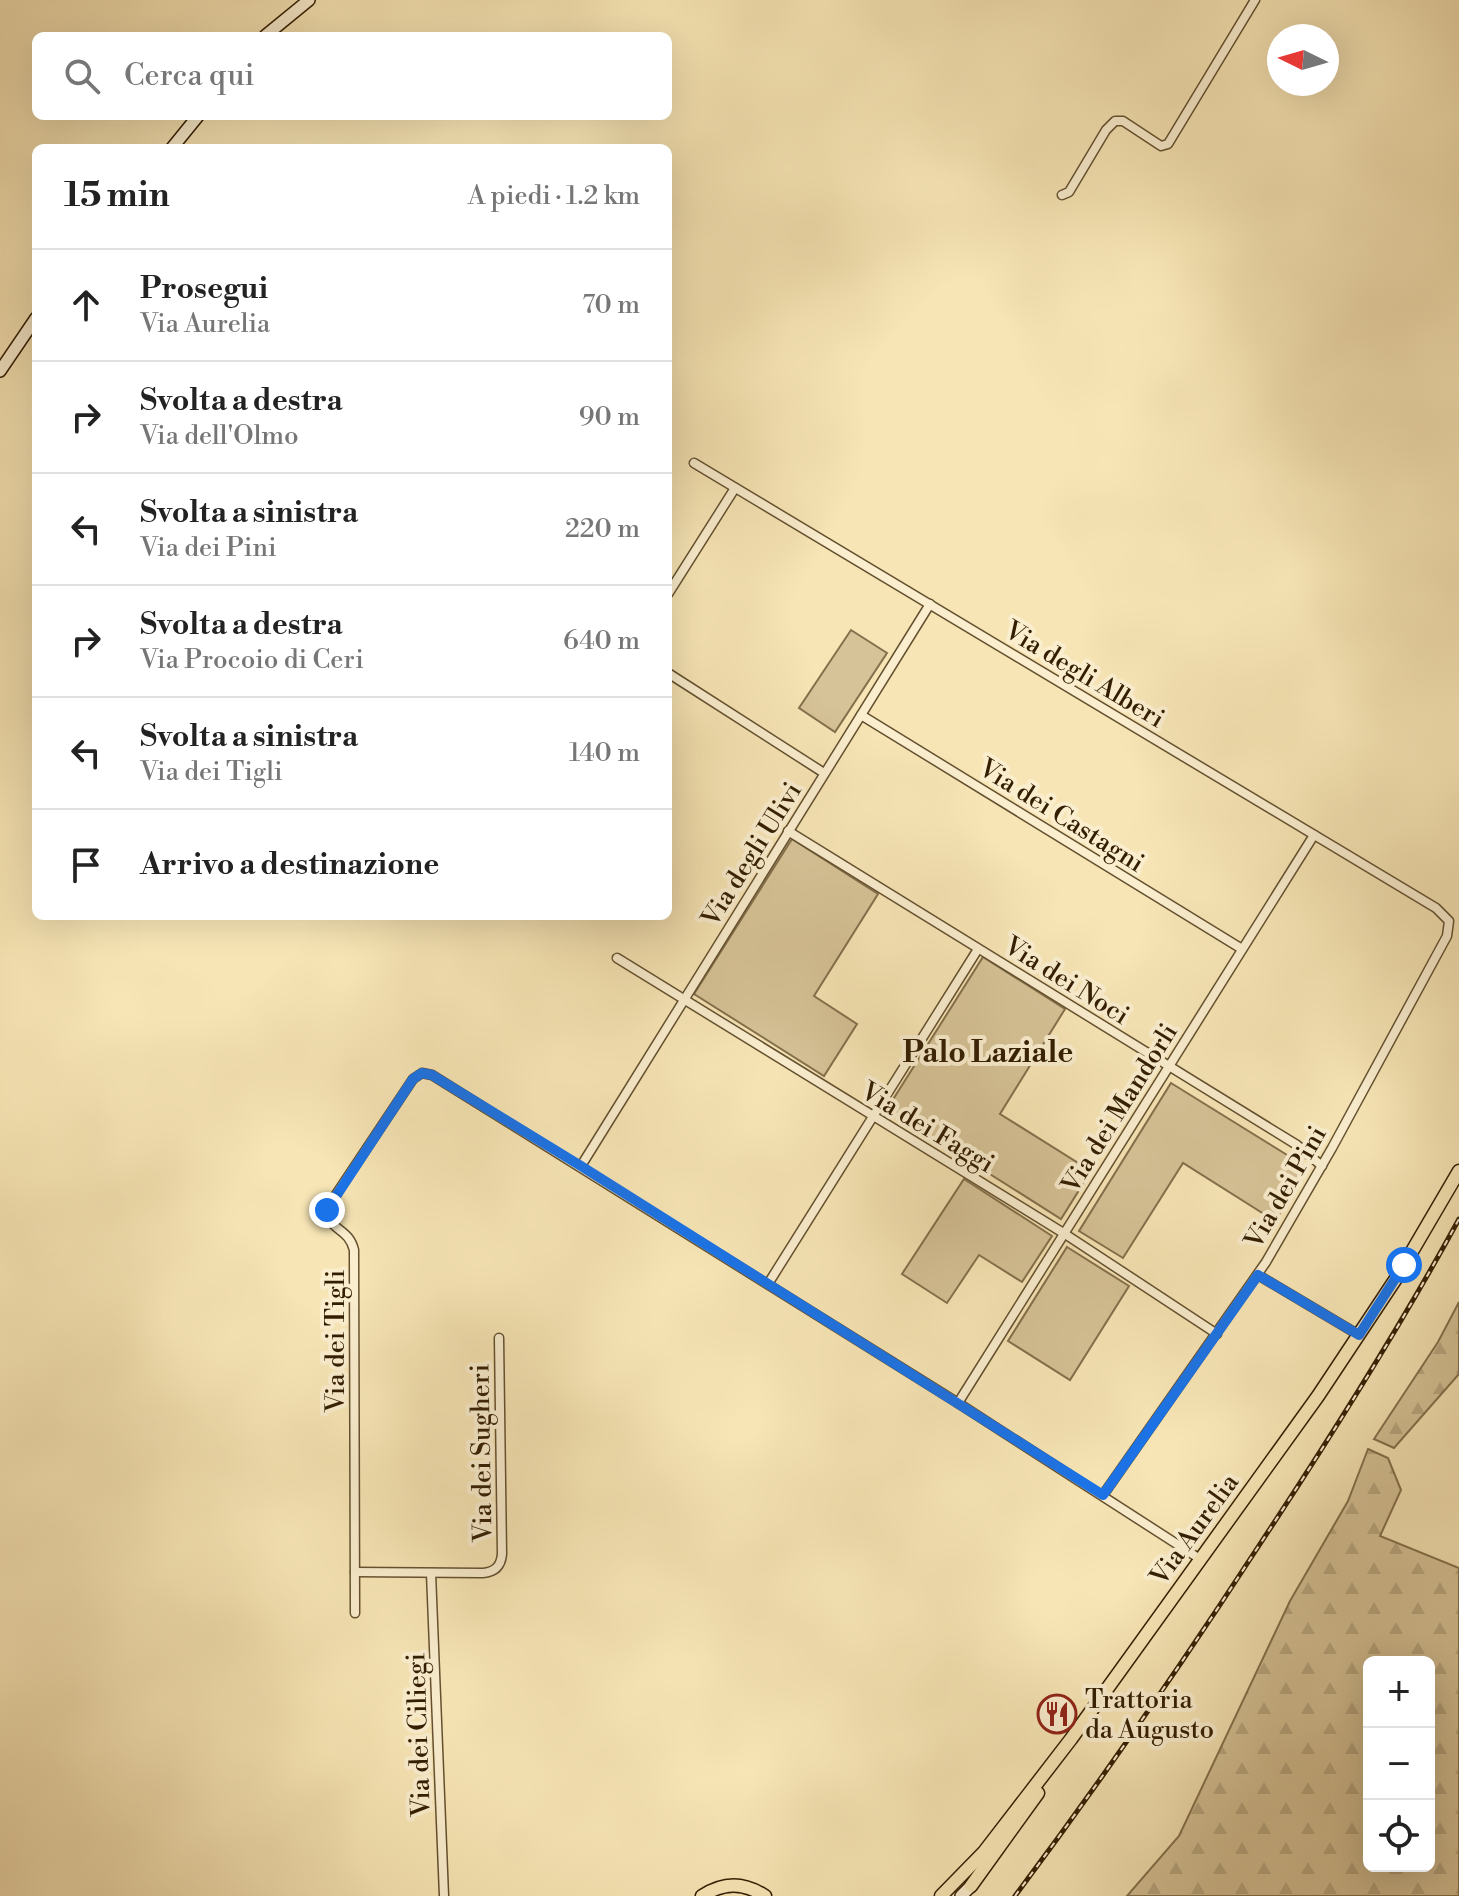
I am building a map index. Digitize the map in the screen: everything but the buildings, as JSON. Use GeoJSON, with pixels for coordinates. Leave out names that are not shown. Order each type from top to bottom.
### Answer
{"type":"FeatureCollection","features":[{"type":"Feature","properties":{"kind":"main road","name":"Via Aurelia"},"geometry":{"type":"LineString","coordinates":[[941,1896],[984,1852],[1071,1739],[1200,1559],[1359,1335],[1410,1257],[1459,1171]]}},
{"type":"Feature","properties":{"kind":"main road"},"geometry":{"type":"LineString","coordinates":[[971,1886],[1025,1813],[1071,1739]]}},
{"type":"Feature","properties":{"kind":"main road"},"geometry":{"type":"LineString","coordinates":[[702,1896],[730,1885],[746,1886],[765,1896]]}},
{"type":"Feature","properties":{"kind":"street"},"geometry":{"type":"LineString","coordinates":[[270,32],[309,0]]}},
{"type":"Feature","properties":{"kind":"street"},"geometry":{"type":"LineString","coordinates":[[1062,195],[1069,192],[1108,127],[1115,121],[1123,121],[1161,146],[1168,144],[1255,0]]}},
{"type":"Feature","properties":{"kind":"street"},"geometry":{"type":"LineString","coordinates":[[175,144],[195,120]]}},
{"type":"Feature","properties":{"kind":"street"},"geometry":{"type":"LineString","coordinates":[[0,371],[32,324]]}},
{"type":"Feature","properties":{"kind":"street","name":"Via degli Alberi"},"geometry":{"type":"LineString","coordinates":[[694,463],[1436,908],[1448,918],[1450,924]]}},
{"type":"Feature","properties":{"kind":"street"},"geometry":{"type":"LineString","coordinates":[[672,588],[735,488]]}},
{"type":"Feature","properties":{"kind":"street","name":"Via degli Ulivi"},"geometry":{"type":"LineString","coordinates":[[581,1166],[930,604]]}},
{"type":"Feature","properties":{"kind":"street"},"geometry":{"type":"LineString","coordinates":[[672,676],[824,773]]}},
{"type":"Feature","properties":{"kind":"street","name":"Via dei Castagni"},"geometry":{"type":"LineString","coordinates":[[861,715],[1242,949]]}},
{"type":"Feature","properties":{"kind":"street","name":"Via dei Noci"},"geometry":{"type":"LineString","coordinates":[[788,831],[1301,1147],[1322,1166]]}},
{"type":"Feature","properties":{"kind":"street","name":"Via dei Mandorli"},"geometry":{"type":"LineString","coordinates":[[958,1403],[1314,835]]}},
{"type":"Feature","properties":{"kind":"street","name":"Via dei Pini"},"geometry":{"type":"LineString","coordinates":[[1103,1495],[1258,1275],[1322,1166],[1447,936],[1450,924]]}},
{"type":"Feature","properties":{"kind":"street"},"geometry":{"type":"LineString","coordinates":[[768,1284],[978,949]]}},
{"type":"Feature","properties":{"kind":"street","name":"Via dei Faggi"},"geometry":{"type":"LineString","coordinates":[[617,958],[1065,1234],[1217,1334]]}},
{"type":"Feature","properties":{"kind":"street","name":"Via dei Tigli"},"geometry":{"type":"LineString","coordinates":[[355,1613],[354,1250],[350,1237],[329,1220],[327,1210],[413,1079],[422,1073],[432,1075],[581,1166]]}},
{"type":"Feature","properties":{"kind":"street"},"geometry":{"type":"LineString","coordinates":[[581,1166],[1200,1559]]}},
{"type":"Feature","properties":{"kind":"street"},"geometry":{"type":"LineString","coordinates":[[1258,1275],[1359,1335]]}},
{"type":"Feature","properties":{"kind":"street","name":"Via dei Sugheri"},"geometry":{"type":"LineString","coordinates":[[355,1572],[487,1573],[496,1569],[500,1562],[499,1338]]}},
{"type":"Feature","properties":{"kind":"street","name":"Via dei Ciliegi"},"geometry":{"type":"LineString","coordinates":[[431,1573],[444,1896]]}},
{"type":"Feature","properties":{"kind":"street"},"geometry":{"type":"LineString","coordinates":[[961,1896],[971,1886]]}},
{"type":"Feature","properties":{"kind":"green space"},"geometry":{"type":"Polygon","coordinates":[[[851,630],[887,653],[835,732],[799,708],[851,630]]]}},
{"type":"Feature","properties":{"kind":"green space"},"geometry":{"type":"Polygon","coordinates":[[[792,839],[878,894],[814,996],[857,1024],[824,1076],[694,994],[792,839]]]}},
{"type":"Feature","properties":{"kind":"green space"},"geometry":{"type":"Polygon","coordinates":[[[983,957],[1065,1009],[1000,1114],[1091,1171],[1061,1219],[887,1109],[983,957]]]}},
{"type":"Feature","properties":{"kind":"green space"},"geometry":{"type":"Polygon","coordinates":[[[1171,1083],[1308,1168],[1275,1221],[1183,1163],[1123,1258],[1079,1231],[1171,1083]]]}},
{"type":"Feature","properties":{"kind":"green space"},"geometry":{"type":"Polygon","coordinates":[[[964,1179],[1052,1236],[1022,1282],[979,1255],[947,1303],[902,1274],[964,1179]]]}},
{"type":"Feature","properties":{"kind":"green space"},"geometry":{"type":"Polygon","coordinates":[[[1067,1247],[1129,1286],[1070,1380],[1008,1341],[1067,1247]]]}},
{"type":"Feature","properties":{"kind":"green space"},"geometry":{"type":"Polygon","coordinates":[[[1459,1302],[1459,1374],[1394,1448],[1374,1439],[1438,1342],[1459,1302]]]}},
{"type":"Feature","properties":{"kind":"green space"},"geometry":{"type":"Polygon","coordinates":[[[1368,1449],[1388,1458],[1401,1490],[1380,1536],[1459,1568],[1459,1896],[1127,1896],[1179,1836],[1290,1601],[1348,1501],[1368,1449]]]}},
{"type":"Feature","properties":{"kind":"railway"},"geometry":{"type":"LineString","coordinates":[[1015,1896],[1140,1722],[1286,1504],[1388,1343],[1459,1219]]}},
{"type":"Feature","properties":{"kind":"place","name":"Trattoria da Augusto"},"geometry":{"type":"Point","coordinates":[1057,1714]}},
{"type":"Feature","properties":{"kind":"district","name":"Palo Laziale"},"geometry":{"type":"Point","coordinates":[988,1052]}},
{"type":"Feature","properties":{"kind":"route"},"geometry":{"type":"LineString","coordinates":[[327,1210],[413,1079],[422,1073],[432,1075],[1103,1495],[1258,1275],[1359,1335],[1404,1265]]}}]}
